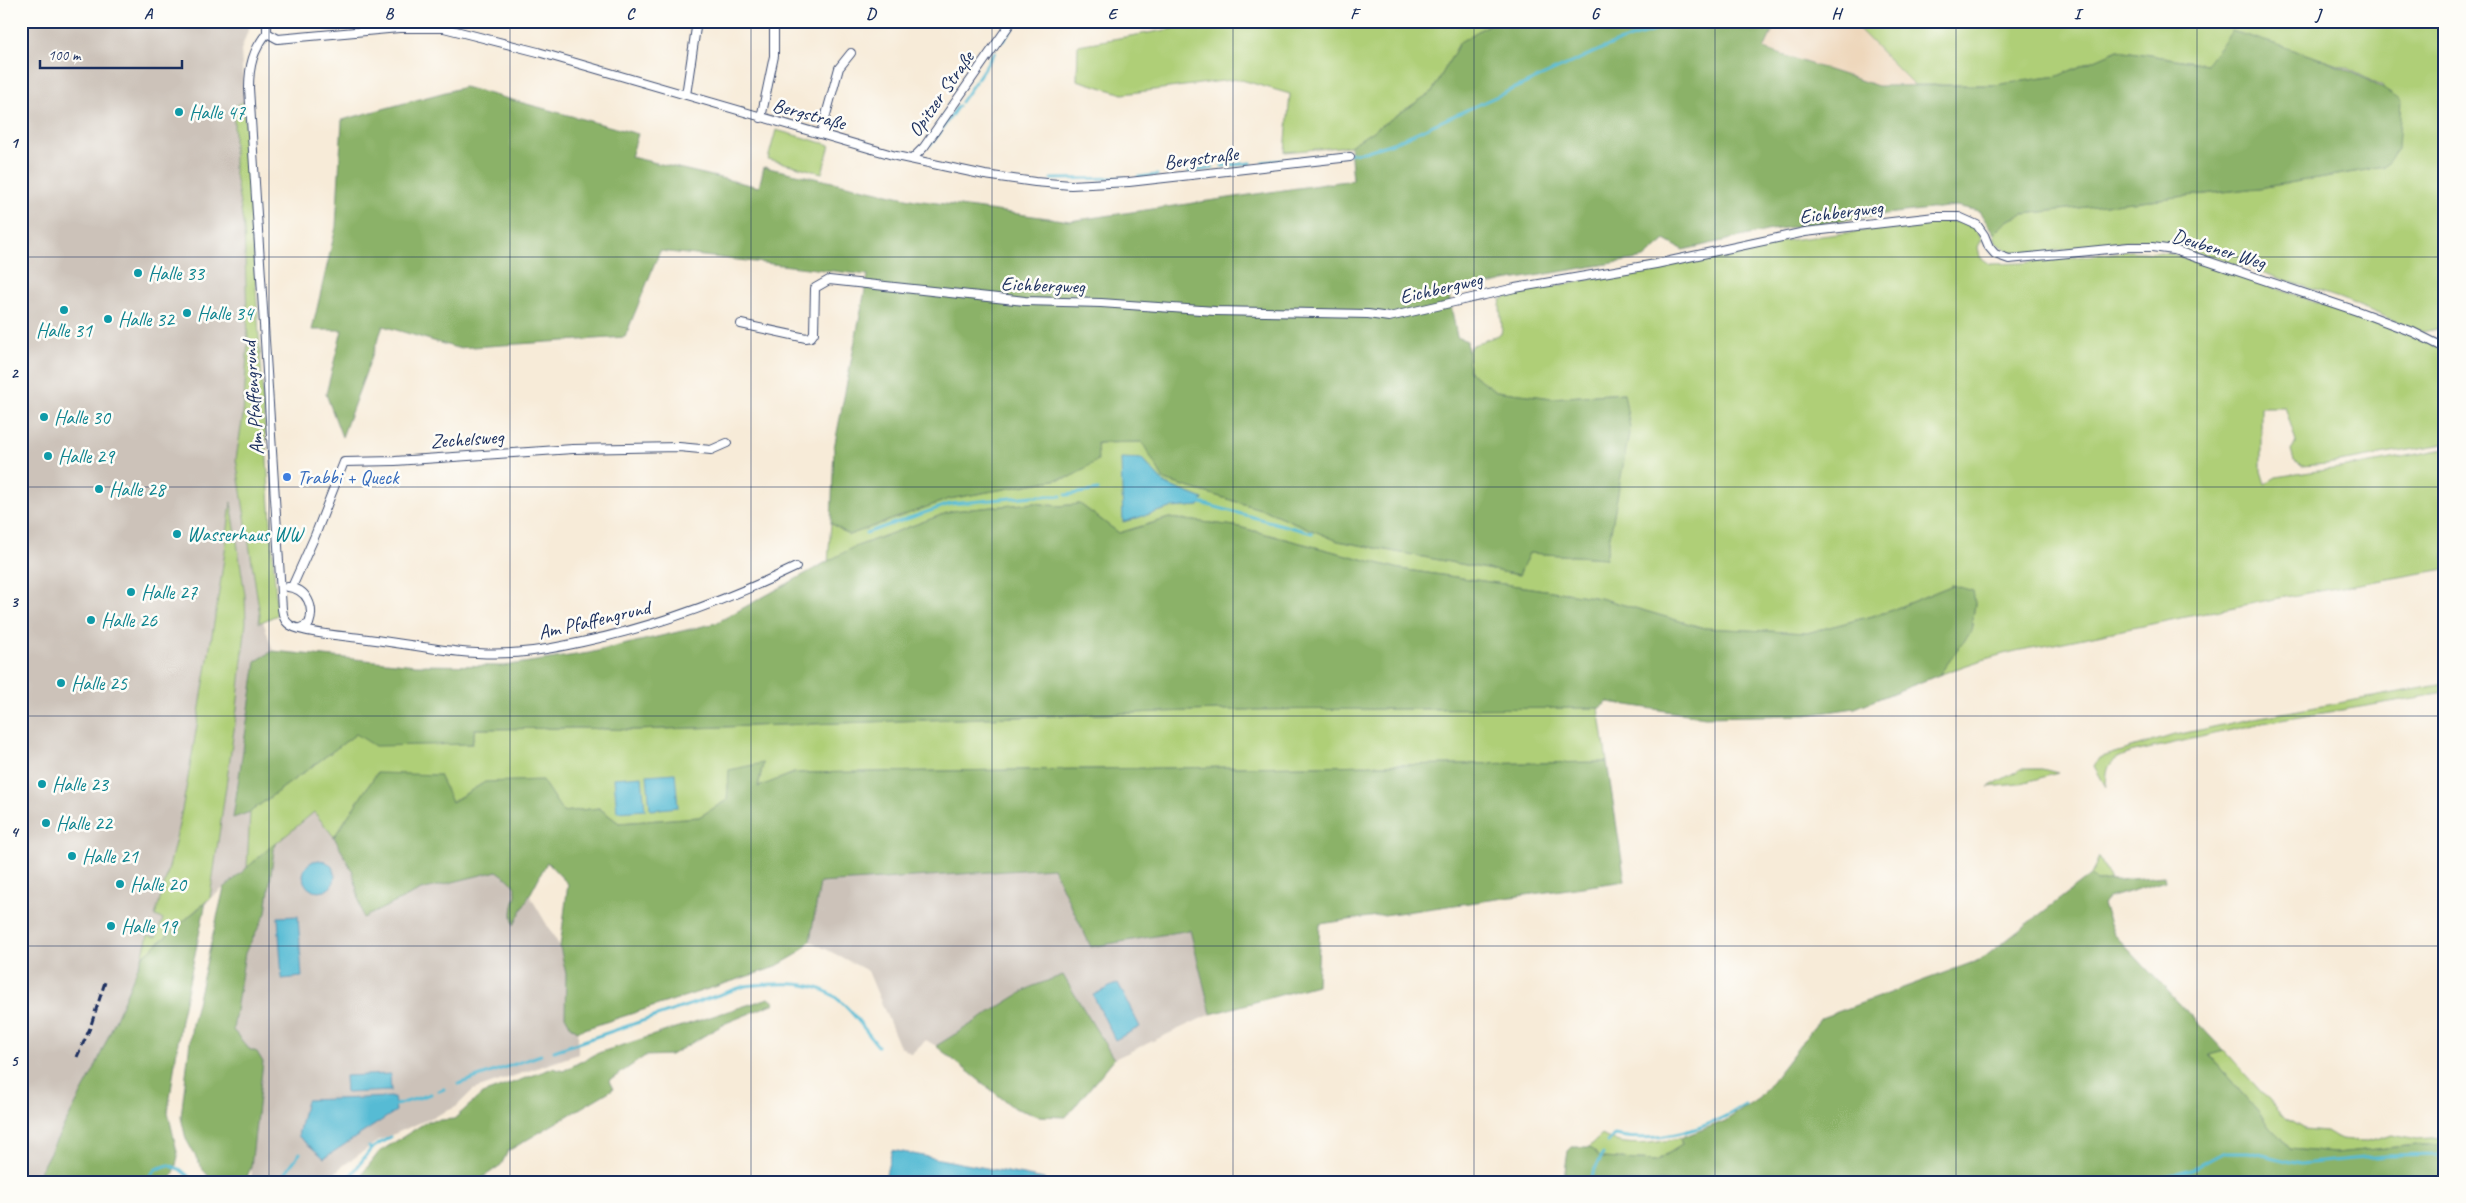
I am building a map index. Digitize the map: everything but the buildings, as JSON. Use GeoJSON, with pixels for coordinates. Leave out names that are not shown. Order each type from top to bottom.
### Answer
{"type":"FeatureCollection","features":[{"type":"Feature","properties":{"kind":"street"},"geometry":{"type":"LineString","coordinates":[[267,21],[267,33]]}},
{"type":"Feature","properties":{"kind":"street"},"geometry":{"type":"LineString","coordinates":[[686,95],[697,21]]}},
{"type":"Feature","properties":{"kind":"street"},"geometry":{"type":"LineString","coordinates":[[761,118],[774,56],[774,21]]}},
{"type":"Feature","properties":{"kind":"street","name":"Opitzer Straße"},"geometry":{"type":"LineString","coordinates":[[912,159],[924,147],[1012,21]]}},
{"type":"Feature","properties":{"kind":"street","name":"Bergstraße"},"geometry":{"type":"LineString","coordinates":[[267,33],[278,39],[398,25],[444,28],[912,159],[986,175],[1072,185],[1180,178],[1350,158]]}},
{"type":"Feature","properties":{"kind":"street","name":"Am Pfaffengrund"},"geometry":{"type":"LineString","coordinates":[[267,33],[257,45],[252,59],[249,88],[281,587],[284,618],[290,626],[450,650],[495,653],[532,652],[616,635],[722,602],[796,567]]}},
{"type":"Feature","properties":{"kind":"street"},"geometry":{"type":"LineString","coordinates":[[821,133],[839,68],[851,53]]}},
{"type":"Feature","properties":{"kind":"street","name":"Eichbergweg"},"geometry":{"type":"LineString","coordinates":[[741,324],[806,338],[811,337],[814,333],[815,288],[820,283],[829,280],[894,289],[1025,301],[1101,303],[1215,312],[1368,314],[1389,318],[1515,288],[1656,264],[1805,232],[1935,217],[1959,217],[1977,225],[1984,235]]}},
{"type":"Feature","properties":{"kind":"street","name":"Deubener Weg"},"geometry":{"type":"LineString","coordinates":[[1984,235],[1989,247],[1995,254],[2009,259],[2129,247],[2152,246],[2174,250],[2376,318],[2413,332],[2445,348]]}},
{"type":"Feature","properties":{"kind":"street","name":"Zechelsweg"},"geometry":{"type":"LineString","coordinates":[[292,587],[344,462],[395,461],[590,449],[679,447],[711,450],[727,443]]}},
{"type":"Feature","properties":{"kind":"street"},"geometry":{"type":"LineString","coordinates":[[281,587],[292,587],[301,591],[309,599],[313,615],[309,624],[300,628]]}},
{"type":"Feature","properties":{"kind":"shaded area"},"geometry":{"type":"Polygon","coordinates":[[[21,21],[251,22],[241,50],[266,478],[277,615],[263,621],[273,651],[256,661],[233,818],[250,812],[247,868],[142,957],[94,1070],[34,1182],[21,1182],[21,21]]]}},
{"type":"Feature","properties":{"kind":"shaded area"},"geometry":{"type":"Polygon","coordinates":[[[1777,21],[1851,21],[1914,85],[1878,86],[1763,49],[1777,21]]]}},
{"type":"Feature","properties":{"kind":"shaded area"},"geometry":{"type":"Polygon","coordinates":[[[314,811],[334,837],[353,872],[364,918],[421,890],[497,871],[512,881],[517,890],[512,917],[514,924],[530,896],[560,947],[566,974],[565,1016],[571,1027],[578,1031],[578,1054],[473,1090],[456,1107],[378,1141],[340,1168],[327,1182],[252,1182],[251,1166],[263,1062],[257,1052],[249,1049],[233,1030],[245,953],[266,913],[275,843],[314,811]]]}},
{"type":"Feature","properties":{"kind":"shaded area"},"geometry":{"type":"Polygon","coordinates":[[[1053,868],[1091,947],[1190,930],[1211,1014],[1114,1059],[1063,975],[1031,987],[936,1046],[926,1040],[911,1054],[899,1045],[868,971],[810,941],[819,883],[1053,868]]]}},
{"type":"Feature","properties":{"kind":"green space"},"geometry":{"type":"Polygon","coordinates":[[[1218,21],[1495,21],[1460,42],[1432,92],[1350,146],[1285,152],[1290,94],[1238,79],[1123,94],[1077,80],[1078,45],[1218,21]]]}},
{"type":"Feature","properties":{"kind":"green space"},"geometry":{"type":"Polygon","coordinates":[[[1495,21],[1777,21],[1764,49],[1878,86],[1995,85],[2058,76],[2118,50],[2206,64],[2232,31],[2298,51],[2341,67],[2382,88],[2401,101],[2398,149],[2384,167],[2259,188],[2023,214],[2007,221],[1994,234],[1979,211],[1956,206],[1771,230],[1683,250],[1665,240],[1644,258],[1504,281],[1449,295],[1457,337],[1467,341],[1469,372],[1496,391],[1552,398],[1624,393],[1630,428],[1606,558],[1529,553],[1519,575],[1338,541],[1267,511],[1164,480],[1142,442],[1097,443],[1098,460],[1071,477],[949,499],[849,535],[831,523],[834,448],[868,275],[660,251],[625,337],[457,348],[383,326],[342,437],[326,394],[342,330],[312,330],[336,227],[342,120],[464,87],[638,134],[631,157],[759,187],[764,167],[915,200],[1070,221],[1353,180],[1350,146],[1432,92],[1460,42],[1495,21]]]}},
{"type":"Feature","properties":{"kind":"green space"},"geometry":{"type":"Polygon","coordinates":[[[1851,21],[2445,21],[2445,327],[2423,332],[2339,298],[2243,266],[2149,239],[2040,253],[2010,252],[1996,243],[1994,234],[2007,221],[2023,214],[2259,188],[2384,167],[2383,87],[2347,68],[2275,44],[2206,64],[2118,50],[2058,76],[1995,85],[1914,85],[1851,21]]]}},
{"type":"Feature","properties":{"kind":"green space"},"geometry":{"type":"Polygon","coordinates":[[[244,101],[277,615],[259,623],[260,615],[236,459],[243,416],[248,341],[244,229],[234,168],[234,107],[244,101]]]}},
{"type":"Feature","properties":{"kind":"green space"},"geometry":{"type":"Polygon","coordinates":[[[776,130],[830,145],[822,173],[768,159],[776,130]]]}},
{"type":"Feature","properties":{"kind":"green space"},"geometry":{"type":"Polygon","coordinates":[[[1941,221],[1961,222],[1976,228],[1982,239],[1978,247],[1980,257],[1990,264],[2022,263],[2130,251],[2173,254],[2377,322],[2437,347],[2445,353],[2445,444],[2327,464],[2302,466],[2294,461],[2291,451],[2296,441],[2285,407],[2261,407],[2261,471],[2265,484],[2276,477],[2360,465],[2445,449],[2445,569],[2274,599],[2017,651],[1978,661],[1939,675],[1971,631],[1975,603],[1953,585],[1887,612],[1807,633],[1704,628],[1600,598],[1400,569],[1235,526],[1169,518],[1119,533],[1080,504],[1058,506],[1034,503],[952,511],[852,548],[828,563],[831,523],[849,535],[949,499],[1071,477],[1097,443],[1143,442],[1164,480],[1267,511],[1338,541],[1519,575],[1529,553],[1606,558],[1614,513],[1624,393],[1552,398],[1496,391],[1469,372],[1467,354],[1471,346],[1501,334],[1501,300],[1509,295],[1782,241],[1941,221]],[[1142,459],[1123,522],[1170,508],[1199,506],[1203,499],[1165,484],[1142,459]]]}},
{"type":"Feature","properties":{"kind":"green space"},"geometry":{"type":"Polygon","coordinates":[[[231,502],[245,595],[246,622],[237,709],[210,898],[142,957],[148,935],[156,937],[163,919],[155,916],[170,863],[187,782],[225,552],[231,502]]]}},
{"type":"Feature","properties":{"kind":"green space"},"geometry":{"type":"Polygon","coordinates":[[[1034,503],[1058,506],[1080,504],[1119,533],[1169,518],[1235,526],[1400,569],[1600,598],[1704,628],[1807,633],[1887,612],[1953,585],[1973,591],[1975,603],[1971,632],[1939,675],[1855,708],[1806,715],[1705,717],[1608,702],[1599,708],[1219,710],[634,730],[580,728],[475,729],[472,744],[375,746],[356,734],[250,812],[233,818],[256,661],[273,651],[416,665],[503,666],[589,653],[716,623],[852,548],[952,511],[1034,503]]]}},
{"type":"Feature","properties":{"kind":"green space"},"geometry":{"type":"Polygon","coordinates":[[[2445,684],[2445,693],[2263,723],[2130,753],[2113,761],[2110,765],[2106,787],[2094,766],[2099,758],[2171,736],[2260,717],[2445,684]]]}},
{"type":"Feature","properties":{"kind":"green space"},"geometry":{"type":"Polygon","coordinates":[[[1599,708],[1607,762],[794,773],[758,788],[763,763],[727,800],[699,817],[619,823],[599,808],[563,812],[486,782],[451,802],[377,773],[334,837],[314,812],[247,868],[250,812],[356,734],[472,744],[475,729],[580,728],[634,730],[1219,710],[1599,708]]]}},
{"type":"Feature","properties":{"kind":"green space"},"geometry":{"type":"Polygon","coordinates":[[[1607,762],[1625,881],[1320,924],[1317,985],[1211,1014],[1190,930],[1091,947],[1053,868],[820,883],[810,941],[796,955],[773,968],[578,1031],[571,1027],[565,1016],[566,974],[560,947],[568,884],[547,862],[514,925],[512,916],[516,891],[514,885],[497,871],[421,890],[363,918],[353,872],[334,837],[377,773],[439,775],[452,802],[485,782],[542,780],[563,812],[599,808],[619,823],[699,817],[727,800],[729,770],[763,763],[758,787],[794,773],[1607,762]]]}},
{"type":"Feature","properties":{"kind":"green space"},"geometry":{"type":"Polygon","coordinates":[[[2021,769],[2042,769],[2058,773],[2018,784],[1988,787],[2021,769]]]}},
{"type":"Feature","properties":{"kind":"green space"},"geometry":{"type":"Polygon","coordinates":[[[275,843],[266,913],[245,953],[233,1030],[249,1049],[257,1052],[263,1062],[251,1167],[245,1182],[214,1182],[203,1170],[186,1139],[181,1117],[192,1024],[224,888],[275,843]]]}},
{"type":"Feature","properties":{"kind":"green space"},"geometry":{"type":"Polygon","coordinates":[[[2099,857],[2111,881],[2097,882],[2091,875],[2099,857]]]}},
{"type":"Feature","properties":{"kind":"green space"},"geometry":{"type":"Polygon","coordinates":[[[2091,875],[2097,882],[2164,876],[2165,881],[2108,898],[2103,905],[2114,934],[2224,1051],[2209,1055],[2290,1149],[2335,1153],[2418,1145],[2445,1145],[2445,1182],[1558,1182],[1564,1178],[1568,1151],[1572,1147],[1589,1147],[1601,1158],[1656,1161],[1682,1145],[1680,1138],[1725,1121],[1759,1098],[1821,1018],[1982,959],[2091,875]]]}},
{"type":"Feature","properties":{"kind":"green space"},"geometry":{"type":"Polygon","coordinates":[[[206,902],[181,1020],[168,1112],[178,1156],[170,1182],[34,1182],[94,1070],[142,957],[206,902]]]}},
{"type":"Feature","properties":{"kind":"green space"},"geometry":{"type":"Polygon","coordinates":[[[1063,975],[1114,1059],[1066,1117],[1038,1116],[1014,1108],[936,1046],[1031,987],[1063,975]]]}},
{"type":"Feature","properties":{"kind":"green space"},"geometry":{"type":"Polygon","coordinates":[[[769,998],[775,1003],[726,1023],[671,1055],[645,1056],[609,1081],[613,1089],[508,1151],[501,1165],[476,1182],[356,1182],[379,1152],[428,1121],[454,1119],[482,1094],[553,1068],[563,1071],[595,1054],[769,998]]]}},
{"type":"Feature","properties":{"kind":"green space"},"geometry":{"type":"Polygon","coordinates":[[[2224,1051],[2285,1118],[2304,1129],[2326,1131],[2341,1140],[2364,1142],[2393,1134],[2417,1139],[2445,1137],[2445,1145],[2418,1145],[2335,1153],[2290,1149],[2209,1055],[2224,1051]]]}},
{"type":"Feature","properties":{"kind":"green space"},"geometry":{"type":"Polygon","coordinates":[[[1602,1135],[1620,1142],[1640,1144],[1680,1138],[1682,1145],[1656,1161],[1601,1158],[1589,1147],[1602,1135]]]}},
{"type":"Feature","properties":{"kind":"water"},"geometry":{"type":"Polygon","coordinates":[[[1121,458],[1142,459],[1165,484],[1203,499],[1199,506],[1170,508],[1123,522],[1121,458]]]}},
{"type":"Feature","properties":{"kind":"water"},"geometry":{"type":"Polygon","coordinates":[[[675,773],[678,807],[650,810],[647,775],[675,773]]]}},
{"type":"Feature","properties":{"kind":"water"},"geometry":{"type":"Polygon","coordinates":[[[642,776],[645,810],[617,812],[614,778],[642,776]]]}},
{"type":"Feature","properties":{"kind":"water"},"geometry":{"type":"Polygon","coordinates":[[[319,860],[330,865],[335,876],[330,887],[319,892],[308,887],[303,876],[308,865],[319,860]]]}},
{"type":"Feature","properties":{"kind":"water"},"geometry":{"type":"Polygon","coordinates":[[[298,916],[302,977],[282,979],[278,917],[298,916]]]}},
{"type":"Feature","properties":{"kind":"water"},"geometry":{"type":"Polygon","coordinates":[[[1118,983],[1140,1027],[1115,1040],[1093,995],[1118,983]]]}},
{"type":"Feature","properties":{"kind":"water"},"geometry":{"type":"Polygon","coordinates":[[[390,1074],[391,1091],[346,1093],[345,1076],[390,1074]]]}},
{"type":"Feature","properties":{"kind":"water"},"geometry":{"type":"Polygon","coordinates":[[[394,1097],[396,1111],[324,1158],[298,1136],[306,1100],[394,1097]]]}},
{"type":"Feature","properties":{"kind":"water"},"geometry":{"type":"Polygon","coordinates":[[[892,1150],[1044,1179],[1046,1182],[884,1182],[892,1150]]]}},
{"type":"Feature","properties":{"kind":"waterway"},"geometry":{"type":"LineString","coordinates":[[1263,162],[1364,152],[1393,143],[1615,43],[1686,21]]}},
{"type":"Feature","properties":{"kind":"waterway"},"geometry":{"type":"LineString","coordinates":[[1003,41],[1013,27]]}},
{"type":"Feature","properties":{"kind":"waterway"},"geometry":{"type":"LineString","coordinates":[[977,79],[995,52]]}},
{"type":"Feature","properties":{"kind":"waterway"},"geometry":{"type":"LineString","coordinates":[[961,102],[975,82]]}},
{"type":"Feature","properties":{"kind":"waterway"},"geometry":{"type":"LineString","coordinates":[[942,129],[958,106]]}},
{"type":"Feature","properties":{"kind":"waterway"},"geometry":{"type":"LineString","coordinates":[[931,144],[941,131]]}},
{"type":"Feature","properties":{"kind":"waterway"},"geometry":{"type":"LineString","coordinates":[[1222,166],[1251,163]]}},
{"type":"Feature","properties":{"kind":"waterway"},"geometry":{"type":"LineString","coordinates":[[1189,172],[1213,168]]}},
{"type":"Feature","properties":{"kind":"waterway"},"geometry":{"type":"LineString","coordinates":[[1138,177],[1157,175]]}},
{"type":"Feature","properties":{"kind":"waterway"},"geometry":{"type":"LineString","coordinates":[[1051,179],[1125,178]]}},
{"type":"Feature","properties":{"kind":"waterway"},"geometry":{"type":"LineString","coordinates":[[1066,495],[1098,490]]}},
{"type":"Feature","properties":{"kind":"waterway"},"geometry":{"type":"LineString","coordinates":[[866,533],[950,504],[1033,496],[1061,496]]}},
{"type":"Feature","properties":{"kind":"waterway"},"geometry":{"type":"LineString","coordinates":[[1197,502],[1312,533]]}},
{"type":"Feature","properties":{"kind":"waterway"},"geometry":{"type":"LineString","coordinates":[[554,1051],[745,986],[776,984],[798,984],[827,992],[848,1009],[878,1046]]}},
{"type":"Feature","properties":{"kind":"waterway"},"geometry":{"type":"LineString","coordinates":[[458,1084],[541,1055]]}},
{"type":"Feature","properties":{"kind":"waterway"},"geometry":{"type":"LineString","coordinates":[[439,1091],[444,1089]]}},
{"type":"Feature","properties":{"kind":"waterway"},"geometry":{"type":"LineString","coordinates":[[393,1106],[431,1094]]}},
{"type":"Feature","properties":{"kind":"waterway"},"geometry":{"type":"LineString","coordinates":[[1608,1142],[1614,1135],[1648,1138],[1682,1133],[1715,1122],[1745,1105]]}},
{"type":"Feature","properties":{"kind":"waterway"},"geometry":{"type":"LineString","coordinates":[[371,1149],[390,1137]]}},
{"type":"Feature","properties":{"kind":"waterway"},"geometry":{"type":"LineString","coordinates":[[346,1182],[371,1149],[369,1147]]}},
{"type":"Feature","properties":{"kind":"waterway"},"geometry":{"type":"LineString","coordinates":[[2156,1182],[2166,1176],[2195,1168],[2224,1152],[2249,1152],[2300,1164],[2385,1156],[2445,1155]]}},
{"type":"Feature","properties":{"kind":"waterway"},"geometry":{"type":"LineString","coordinates":[[278,1182],[300,1153]]}},
{"type":"Feature","properties":{"kind":"waterway"},"geometry":{"type":"LineString","coordinates":[[1588,1182],[1603,1154]]}},
{"type":"Feature","properties":{"kind":"waterway"},"geometry":{"type":"LineString","coordinates":[[144,1182],[156,1169],[169,1165],[181,1170],[195,1182]]}},
{"type":"Feature","properties":{"kind":"railway"},"geometry":{"type":"LineString","coordinates":[[77,1057],[90,1028],[106,979]]}},
{"type":"Feature","properties":{"kind":"place","name":"Halle 47"},"geometry":{"type":"Point","coordinates":[179,112]}},
{"type":"Feature","properties":{"kind":"place","name":"Halle 33"},"geometry":{"type":"Point","coordinates":[138,273]}},
{"type":"Feature","properties":{"kind":"place","name":"Halle 31"},"geometry":{"type":"Point","coordinates":[64,310]}},
{"type":"Feature","properties":{"kind":"place","name":"Halle 34"},"geometry":{"type":"Point","coordinates":[187,313]}},
{"type":"Feature","properties":{"kind":"place","name":"Halle 32"},"geometry":{"type":"Point","coordinates":[108,319]}},
{"type":"Feature","properties":{"kind":"place","name":"Halle 30"},"geometry":{"type":"Point","coordinates":[44,417]}},
{"type":"Feature","properties":{"kind":"place","name":"Halle 29"},"geometry":{"type":"Point","coordinates":[48,456]}},
{"type":"Feature","properties":{"kind":"place","name":"Trabbi + Queck"},"geometry":{"type":"Point","coordinates":[287,477]}},
{"type":"Feature","properties":{"kind":"place","name":"Halle 28"},"geometry":{"type":"Point","coordinates":[99,489]}},
{"type":"Feature","properties":{"kind":"place","name":"Wasserhaus WW"},"geometry":{"type":"Point","coordinates":[177,534]}},
{"type":"Feature","properties":{"kind":"place","name":"Halle 27"},"geometry":{"type":"Point","coordinates":[131,592]}},
{"type":"Feature","properties":{"kind":"place","name":"Halle 26"},"geometry":{"type":"Point","coordinates":[91,620]}},
{"type":"Feature","properties":{"kind":"place","name":"Halle 25"},"geometry":{"type":"Point","coordinates":[61,683]}},
{"type":"Feature","properties":{"kind":"place","name":"Halle 23"},"geometry":{"type":"Point","coordinates":[42,784]}},
{"type":"Feature","properties":{"kind":"place","name":"Halle 22"},"geometry":{"type":"Point","coordinates":[46,823]}},
{"type":"Feature","properties":{"kind":"place","name":"Halle 21"},"geometry":{"type":"Point","coordinates":[72,856]}},
{"type":"Feature","properties":{"kind":"place","name":"Halle 20"},"geometry":{"type":"Point","coordinates":[120,884]}},
{"type":"Feature","properties":{"kind":"place","name":"Halle 19"},"geometry":{"type":"Point","coordinates":[111,926]}}]}
